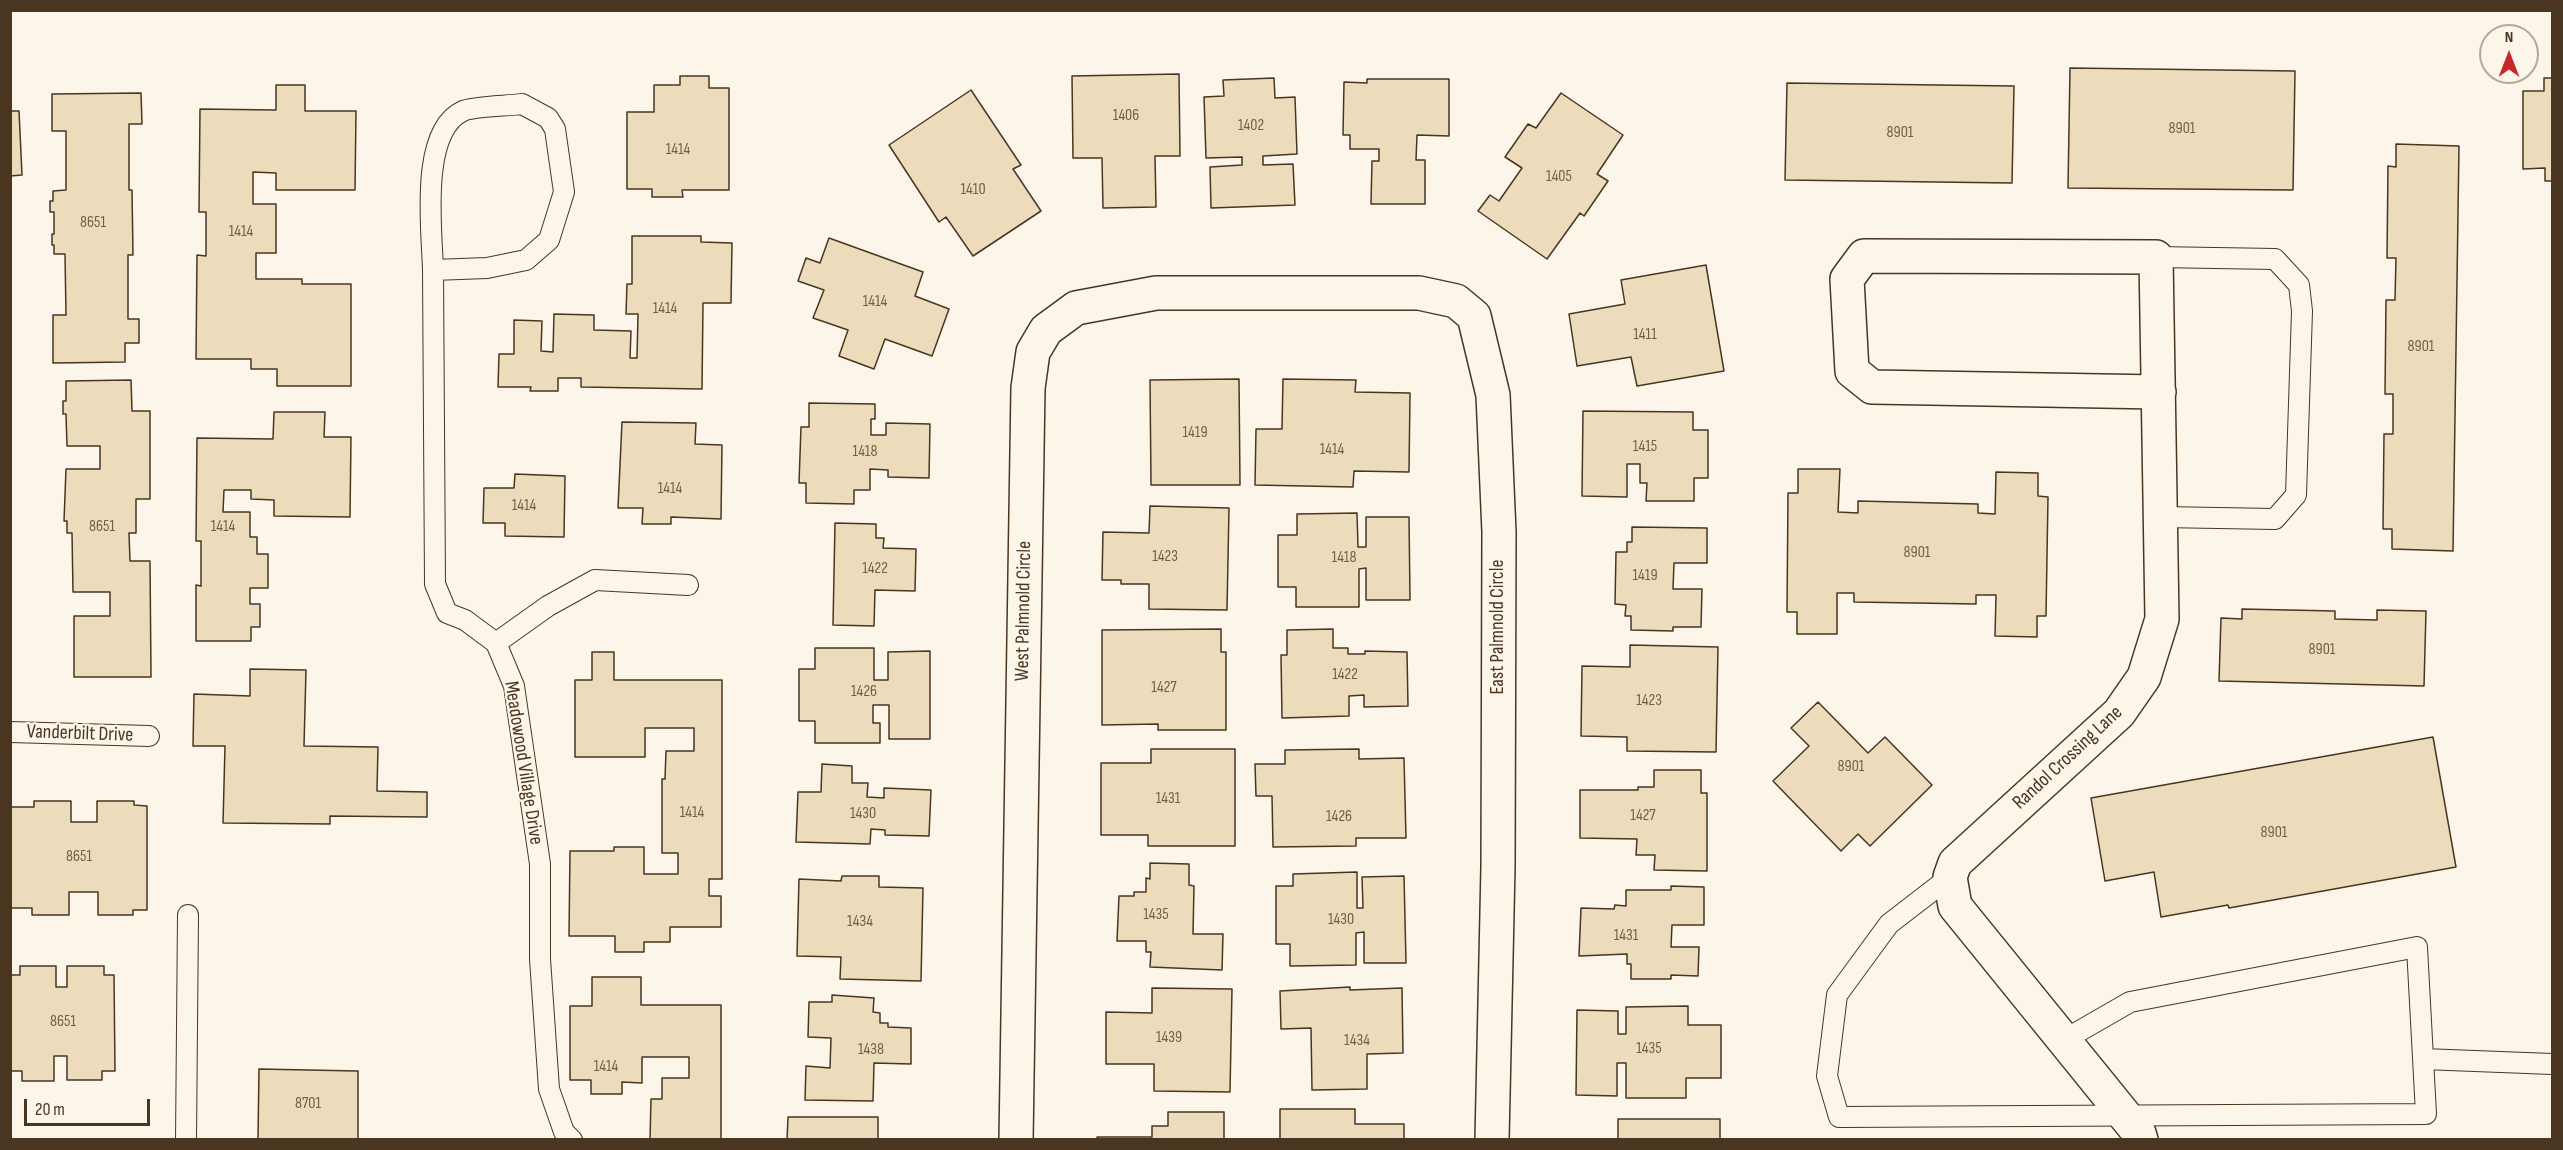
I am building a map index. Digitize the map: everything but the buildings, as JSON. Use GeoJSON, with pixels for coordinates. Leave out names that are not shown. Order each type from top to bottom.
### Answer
{"type":"FeatureCollection","features":[{"type":"Feature","properties":{"kind":"street"},"geometry":{"type":"LineString","coordinates":[[2157,257],[1864,256],[1847,279],[1852,371],[1872,387],[2159,392]]}},
{"type":"Feature","properties":{"kind":"street","name":"Randol Crossing Lane"},"geometry":{"type":"LineString","coordinates":[[1950,877],[1955,863],[2120,713],[2144,677],[2162,619],[2157,257]]}},
{"type":"Feature","properties":{"kind":"street","name":"West Palmnold Circle"},"geometry":{"type":"LineString","coordinates":[[1016,1140],[1028,388],[1034,352],[1046,330],[1076,308],[1156,293],[1281,293]]}},
{"type":"Feature","properties":{"kind":"street","name":"East Palmnold Circle"},"geometry":{"type":"LineString","coordinates":[[1281,293],[1419,293],[1456,301],[1474,316],[1493,395],[1498,532],[1498,867],[1492,1140]]}},
{"type":"Feature","properties":{"kind":"street"},"geometry":{"type":"LineString","coordinates":[[1950,877],[1955,906],[2133,1127]]}},
{"type":"Feature","properties":{"kind":"lane"},"geometry":{"type":"LineString","coordinates":[[433,270],[487,268],[526,260],[549,240],[564,192],[555,129],[548,118],[522,104],[463,111],[447,126],[434,152],[430,180],[433,270],[435,584],[447,614],[465,620],[496,643],[548,606],[595,580],[688,585]]}},
{"type":"Feature","properties":{"kind":"lane"},"geometry":{"type":"LineString","coordinates":[[2157,257],[2275,259],[2299,285],[2302,311],[2296,495],[2275,519],[2161,517]]}},
{"type":"Feature","properties":{"kind":"lane","name":"Meadowood Village Drive"},"geometry":{"type":"LineString","coordinates":[[496,643],[514,686],[540,864],[540,959],[549,1089],[564,1132],[572,1140]]}},
{"type":"Feature","properties":{"kind":"lane","name":"Vanderbilt Drive"},"geometry":{"type":"LineString","coordinates":[[10,732],[149,736]]}},
{"type":"Feature","properties":{"kind":"lane"},"geometry":{"type":"LineString","coordinates":[[1950,877],[1889,924],[1837,995],[1827,1076],[1839,1117],[2133,1127],[2426,1114],[2417,947],[2130,1002],[2064,1040]]}},
{"type":"Feature","properties":{"kind":"lane"},"geometry":{"type":"LineString","coordinates":[[186,1140],[188,915]]}},
{"type":"Feature","properties":{"kind":"lane"},"geometry":{"type":"LineString","coordinates":[[2423,1059],[2553,1064]]}}]}
